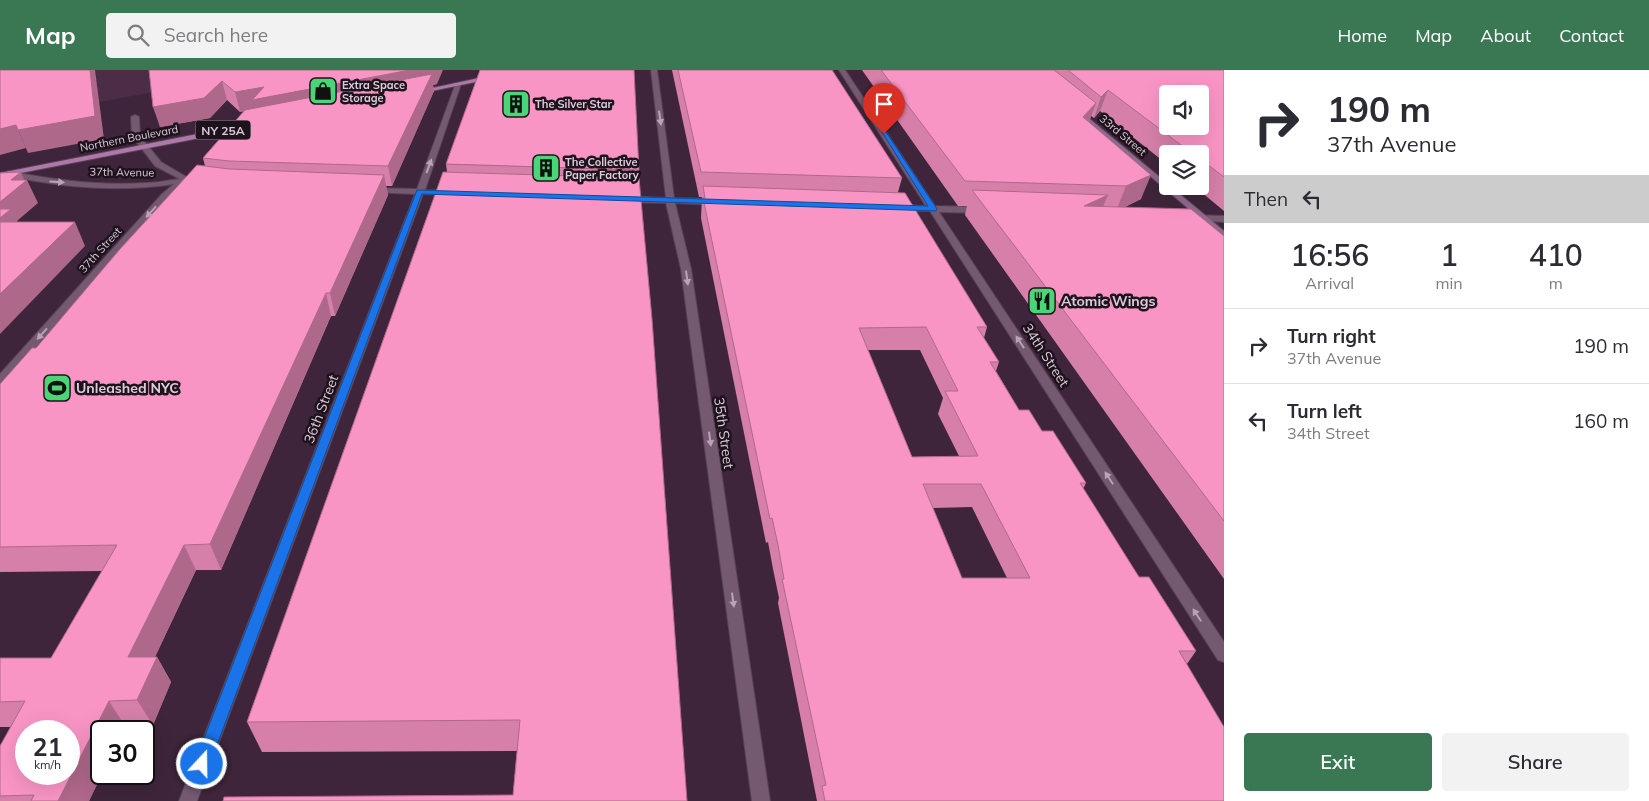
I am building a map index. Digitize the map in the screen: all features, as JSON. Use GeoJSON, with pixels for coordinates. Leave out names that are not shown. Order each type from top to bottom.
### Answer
{"type":"FeatureCollection","features":[{"type":"Feature","properties":{"kind":"main road"},"geometry":{"type":"LineString","coordinates":[[406,94],[500,75]]}},
{"type":"Feature","properties":{"kind":"main road","name":"33rd Street"},"geometry":{"type":"LineString","coordinates":[[1070,104],[1224,236]]}},
{"type":"Feature","properties":{"kind":"main road","name":"Northern Boulevard"},"geometry":{"type":"LineString","coordinates":[[0,175],[255,124]]}},
{"type":"Feature","properties":{"kind":"street","name":"35th Street"},"geometry":{"type":"LineString","coordinates":[[654,70],[671,200],[686,269],[761,801]]}},
{"type":"Feature","properties":{"kind":"street","name":"34th Street"},"geometry":{"type":"LineString","coordinates":[[842,70],[1224,655]]}},
{"type":"Feature","properties":{"kind":"street","name":"36th Street"},"geometry":{"type":"LineString","coordinates":[[188,801],[419,192],[458,84]]}},
{"type":"Feature","properties":{"kind":"street"},"geometry":{"type":"LineString","coordinates":[[135,117],[136,136],[144,146],[162,167],[186,179]]}},
{"type":"Feature","properties":{"kind":"street","name":"37th Avenue"},"geometry":{"type":"LineString","coordinates":[[10,173],[46,181],[138,186],[186,179],[209,183]]}},
{"type":"Feature","properties":{"kind":"street","name":"37th Street"},"geometry":{"type":"LineString","coordinates":[[0,381],[166,196],[186,179]]}},
{"type":"Feature","properties":{"kind":"street"},"geometry":{"type":"LineString","coordinates":[[360,190],[464,193]]}},
{"type":"Feature","properties":{"kind":"street"},"geometry":{"type":"LineString","coordinates":[[611,198],[724,202]]}},
{"type":"Feature","properties":{"kind":"street"},"geometry":{"type":"LineString","coordinates":[[888,207],[994,211]]}},
{"type":"Feature","properties":{"kind":"street"},"geometry":{"type":"LineString","coordinates":[[1183,217],[1224,219]]}},
{"type":"Feature","properties":{"kind":"shaded area"},"geometry":{"type":"Polygon","coordinates":[[[0,70],[274,70],[94,103],[0,70]]]}},
{"type":"Feature","properties":{"kind":"building"},"geometry":{"type":"Polygon","coordinates":[[[0,70],[90,70],[95,116],[18,130],[16,125],[0,129],[0,70]]]}},
{"type":"Feature","properties":{"kind":"building"},"geometry":{"type":"Polygon","coordinates":[[[149,70],[410,70],[252,100],[264,87],[235,92],[222,81],[204,98],[153,107],[149,70]]]}},
{"type":"Feature","properties":{"kind":"building"},"geometry":{"type":"Polygon","coordinates":[[[480,70],[634,70],[639,170],[446,164],[480,70]]]}},
{"type":"Feature","properties":{"kind":"building"},"geometry":{"type":"Polygon","coordinates":[[[678,70],[832,70],[902,178],[701,172],[678,70]]]}},
{"type":"Feature","properties":{"kind":"building"},"geometry":{"type":"Polygon","coordinates":[[[881,70],[1054,70],[1096,103],[1083,117],[1151,175],[1126,186],[965,181],[881,70]]]}},
{"type":"Feature","properties":{"kind":"building"},"geometry":{"type":"Polygon","coordinates":[[[1068,70],[1224,70],[1224,177],[1209,166],[1209,145],[1181,145],[1168,135],[1209,135],[1209,85],[1159,85],[1159,128],[1108,90],[1101,97],[1068,70]]]}},
{"type":"Feature","properties":{"kind":"building"},"geometry":{"type":"Polygon","coordinates":[[[432,74],[388,166],[229,161],[203,158],[245,110],[432,74]]]}},
{"type":"Feature","properties":{"kind":"building"},"geometry":{"type":"Polygon","coordinates":[[[197,165],[229,169],[384,175],[330,293],[326,293],[210,544],[184,545],[128,657],[157,657],[137,700],[109,701],[99,720],[90,720],[90,738],[80,758],[80,720],[15,720],[15,785],[66,785],[58,801],[31,801],[34,795],[0,796],[0,746],[25,701],[0,702],[0,658],[51,658],[117,545],[0,547],[0,384],[32,348],[36,348],[120,249],[197,165]]]}},
{"type":"Feature","properties":{"kind":"building"},"geometry":{"type":"Polygon","coordinates":[[[21,172],[11,180],[27,180],[0,202],[0,173],[21,172]]]}},
{"type":"Feature","properties":{"kind":"building"},"geometry":{"type":"Polygon","coordinates":[[[443,172],[639,178],[652,319],[687,801],[223,801],[224,797],[513,795],[520,720],[247,722],[443,172]]]}},
{"type":"Feature","properties":{"kind":"building"},"geometry":{"type":"Polygon","coordinates":[[[703,186],[905,193],[987,327],[977,327],[999,362],[990,362],[1019,410],[1029,410],[1042,431],[1053,431],[1086,483],[1080,483],[1139,577],[1149,577],[1196,651],[1179,651],[1224,727],[1224,801],[825,801],[822,786],[826,785],[782,579],[784,579],[778,545],[772,518],[770,519],[703,198],[705,198],[703,186]],[[926,327],[859,328],[912,457],[978,456],[945,391],[958,391],[926,327]],[[923,484],[962,578],[1030,578],[981,484],[923,484]]]}},
{"type":"Feature","properties":{"kind":"building"},"geometry":{"type":"Polygon","coordinates":[[[972,190],[1108,195],[1084,206],[1191,209],[1224,236],[1224,521],[972,190]]]}},
{"type":"Feature","properties":{"kind":"building"},"geometry":{"type":"Polygon","coordinates":[[[0,209],[11,209],[0,218],[0,209]]]}},
{"type":"Feature","properties":{"kind":"building"},"geometry":{"type":"Polygon","coordinates":[[[0,222],[75,222],[0,294],[0,222]]]}},
{"type":"Feature","properties":{"kind":"place","name":"Extra Space Storage"},"geometry":{"type":"Point","coordinates":[323,91]}},
{"type":"Feature","properties":{"kind":"place","name":"The Silver Star"},"geometry":{"type":"Point","coordinates":[516,104]}},
{"type":"Feature","properties":{"kind":"place","name":"The Collective Paper Factory"},"geometry":{"type":"Point","coordinates":[546,168]}},
{"type":"Feature","properties":{"kind":"place","name":"Atomic Wings"},"geometry":{"type":"Point","coordinates":[1042,301]}},
{"type":"Feature","properties":{"kind":"place","name":"Unleashed NYC"},"geometry":{"type":"Point","coordinates":[57,388]}},
{"type":"Feature","properties":{"kind":"route"},"geometry":{"type":"LineString","coordinates":[[202,764],[419,192],[933,209],[884,134]]}}]}
